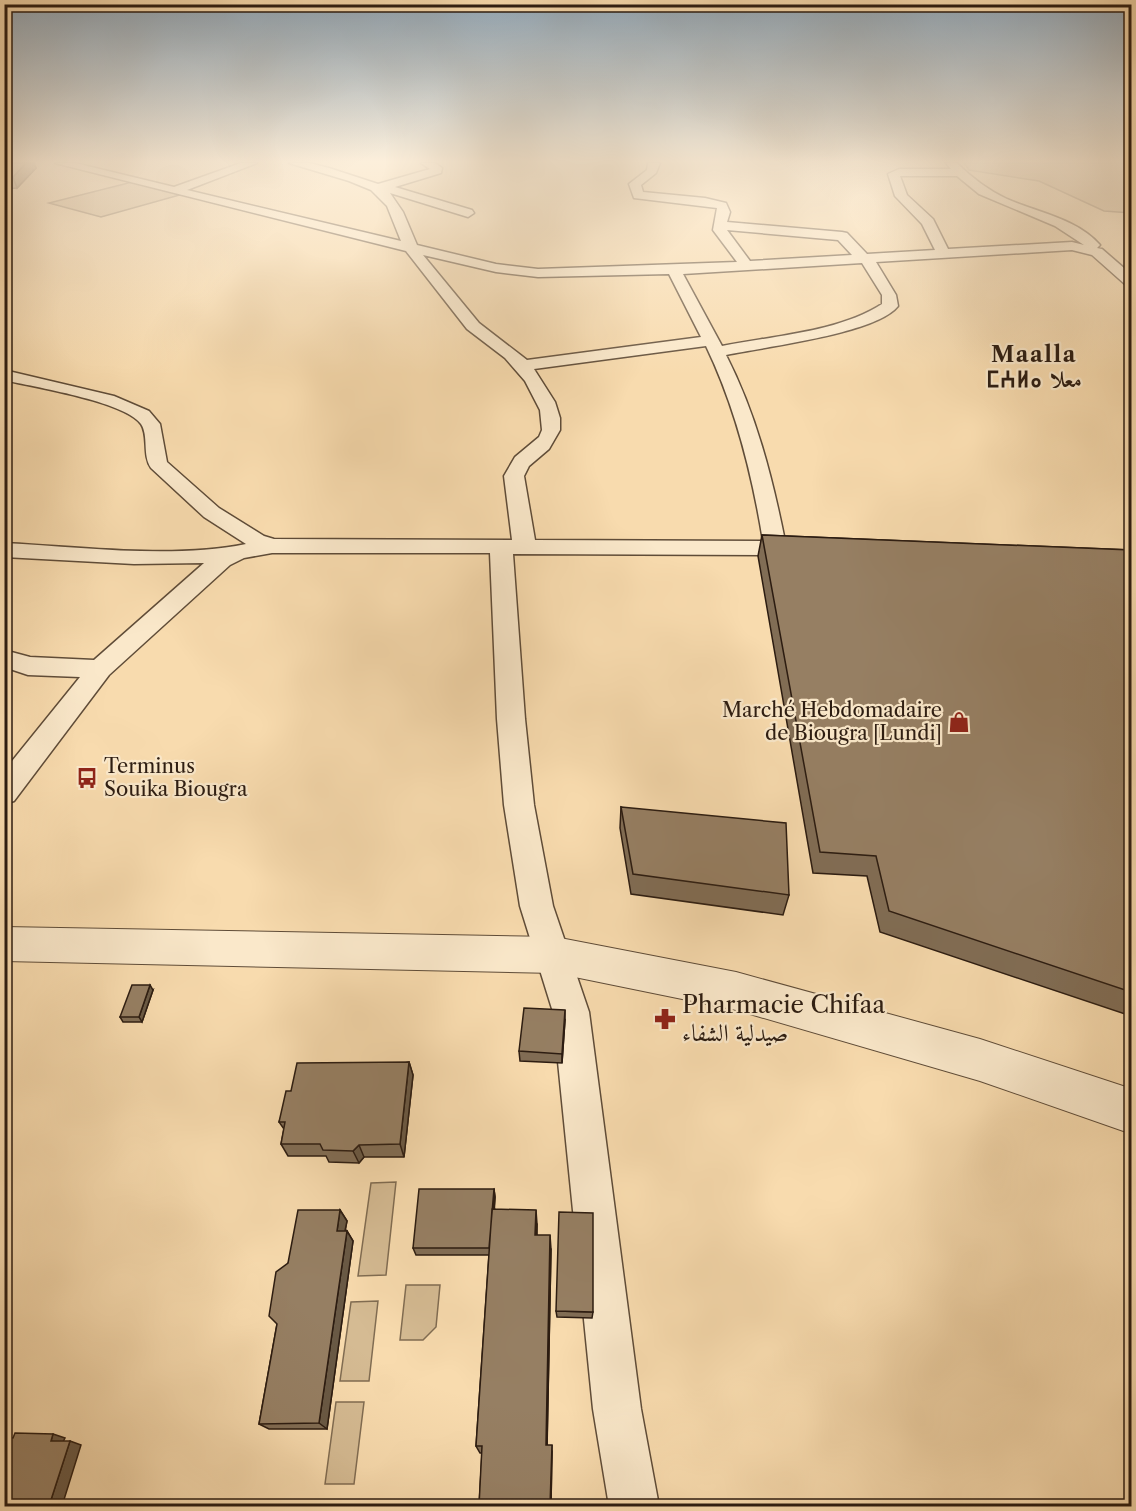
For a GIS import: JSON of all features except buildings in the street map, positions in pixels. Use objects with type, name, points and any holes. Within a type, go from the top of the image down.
[{"type":"street","points":[[355,234],[522,272],[674,270],[1072,246],[1097,252]]},
{"type":"street","points":[[405,234],[411,247],[474,327],[516,358],[544,399],[550,415],[552,427],[543,446],[517,468],[514,476],[521,508],[513,548],[515,773],[533,890],[571,1012],[616,1409],[634,1506]]},
{"type":"street","points":[[723,234],[746,265]]},
{"type":"street","points":[[522,366],[713,346],[827,330],[856,322],[886,310],[890,306],[889,295],[864,258],[842,236],[806,234]]},
{"type":"street","points":[[934,234],[943,253]]},
{"type":"street","points":[[1076,234],[1095,248],[1131,283]]},
{"type":"street","points":[[674,270],[730,381],[761,470],[775,547]]},
{"type":"street","points":[[4,375],[108,400],[141,412],[151,423],[153,453],[158,464],[229,525],[256,543],[272,546],[821,549]]},
{"type":"street","points":[[4,550],[134,557],[229,556],[272,546]]},
{"type":"street","points":[[4,793],[100,669],[201,577],[229,556]]},
{"type":"street","points":[[4,658],[28,666],[100,669]]},
{"type":"street","points":[[4,944],[555,955],[736,991],[980,1060],[1131,1112]]},
{"type":"shaded area","points":[[396,1182],[386,1275],[358,1276],[371,1183]]},
{"type":"shaded area","points":[[406,1285],[440,1285],[436,1327],[423,1340],[400,1340]]},
{"type":"shaded area","points":[[378,1301],[369,1381],[340,1381],[351,1302]]},
{"type":"shaded area","points":[[336,1402],[364,1402],[354,1484],[325,1484]]},
{"type":"place","name":"Marché Hebdomadaire de Biougra [Lundi]","points":[[959,722]]},
{"type":"place","name":"Terminus Souika Biougra","points":[[87,778]]},
{"type":"place","name":"Pharmacie Chifaa صيدلية الشفاء","points":[[665,1019]]},
{"type":"district","name":"Maalla ⵎⵄⵍⴰ معلا","points":[[1034,366]]}]
